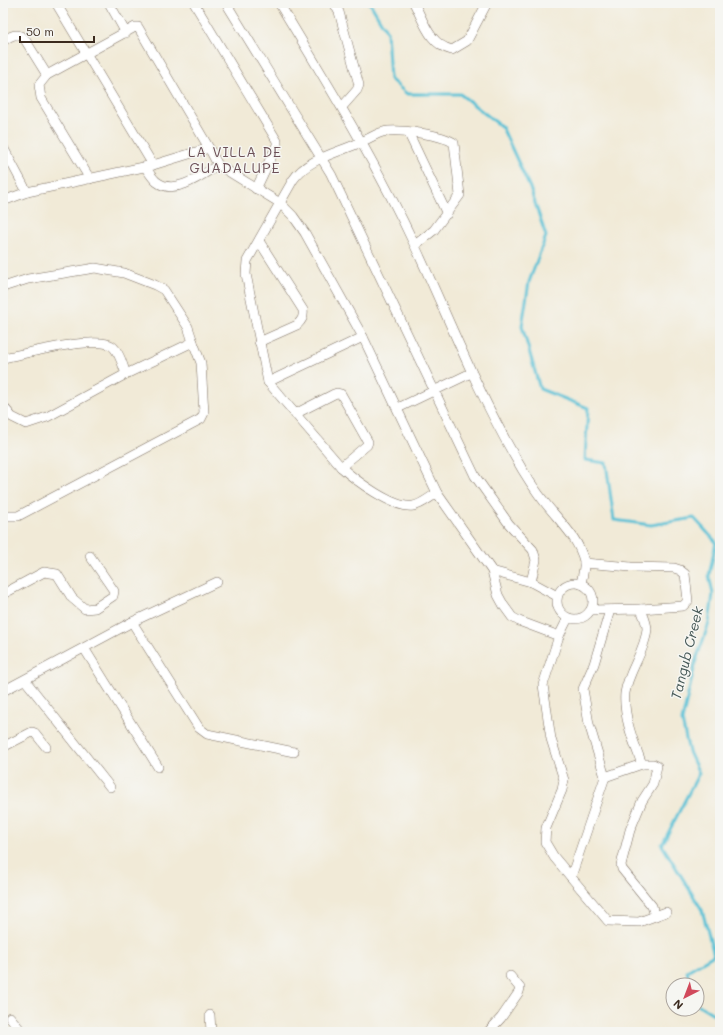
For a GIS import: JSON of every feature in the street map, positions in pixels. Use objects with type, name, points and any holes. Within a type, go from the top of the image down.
[{"type":"street","points":[[56,3],[87,54],[156,181],[163,185],[177,186],[194,180],[218,165]]},
{"type":"street","points":[[109,3],[126,33]]},
{"type":"street","points":[[194,3],[277,141],[277,145],[256,188]]},
{"type":"street","points":[[226,3],[334,181],[474,476],[509,524],[533,550],[536,560],[531,582]]},
{"type":"street","points":[[279,3],[362,142],[415,245],[471,373],[523,472],[546,504],[566,526],[578,546],[584,563],[580,584]]},
{"type":"street","points":[[334,3],[339,12],[359,85],[357,90],[342,107]]},
{"type":"street","points":[[414,3],[436,43],[442,48],[452,50],[467,41],[487,3]]},
{"type":"street","points":[[90,179],[41,98],[39,85],[47,76],[135,27],[140,30],[218,165],[280,203],[293,216],[305,233],[364,337],[437,493],[492,571],[498,594],[512,617],[526,625],[559,636]]},
{"type":"street","points":[[3,40],[14,35],[19,35],[24,38],[47,76]]},
{"type":"street","points":[[415,245],[434,230],[460,195],[454,143],[448,138],[408,132],[384,131],[362,142],[321,158],[301,170],[258,241],[247,261],[246,268],[259,342],[268,382],[295,414],[341,467],[352,477],[398,504],[415,506],[437,493]]},
{"type":"street","points":[[408,132],[447,214]]},
{"type":"street","points":[[3,147],[27,192]]},
{"type":"street","points":[[3,201],[27,192],[149,166],[209,148]]},
{"type":"street","points":[[258,241],[304,315],[302,321],[297,325],[259,342]]},
{"type":"street","points":[[3,288],[28,279],[95,268],[124,273],[164,290],[188,327],[201,363],[204,413],[201,419],[18,516],[3,516]]},
{"type":"street","points":[[268,382],[364,337]]},
{"type":"street","points":[[3,358],[90,341],[108,344],[115,348],[126,374]]},
{"type":"street","points":[[3,406],[12,417],[26,424],[47,417],[126,374],[193,342]]},
{"type":"street","points":[[398,408],[471,373]]},
{"type":"street","points":[[295,414],[334,394],[341,394],[368,442],[367,445],[341,467]]},
{"type":"street","points":[[3,594],[44,572],[50,572],[56,574],[72,598],[85,609],[95,608],[114,594],[90,556]]},
{"type":"street","points":[[584,563],[631,567],[674,568],[685,574],[688,601],[683,606],[642,609],[591,610]]},
{"type":"street","points":[[492,571],[531,582],[557,596]]},
{"type":"street","points":[[3,691],[132,622],[217,582]]},
{"type":"street","points":[[573,583],[580,584],[590,592],[593,604],[591,610],[582,618],[568,618],[564,616],[557,607],[557,596],[560,590],[566,585],[573,583]]},
{"type":"street","points":[[642,609],[646,630],[642,646],[628,681],[625,704],[633,741],[642,764]]},
{"type":"street","points":[[571,877],[605,777],[589,724],[583,689],[594,664],[610,610]]},
{"type":"street","points":[[568,618],[559,636],[542,684],[551,739],[564,780],[564,785],[546,828],[545,839],[554,858],[604,918],[611,922],[640,922],[666,912]]},
{"type":"street","points":[[132,622],[199,728],[207,734],[294,752]]},
{"type":"street","points":[[84,648],[158,767]]},
{"type":"street","points":[[25,680],[110,787]]},
{"type":"street","points":[[3,747],[32,732],[35,733],[46,747]]},
{"type":"street","points":[[605,777],[642,764],[655,764],[657,766],[654,781],[642,801],[630,830],[623,851],[621,867],[652,906],[655,916]]},
{"type":"street","points":[[488,1032],[501,1018],[519,992],[520,988],[510,976]]},
{"type":"street","points":[[210,1015],[211,1032]]},
{"type":"street","points":[[10,1017],[22,1032]]},
{"type":"waterway","name":"Tangub Creek","points":[[370,3],[387,32],[390,79],[407,94],[460,94],[502,127],[530,188],[546,236],[529,282],[522,326],[540,389],[588,408],[585,460],[606,463],[614,520],[651,525],[694,518],[716,542],[709,575],[713,594],[709,623],[696,660],[682,721],[689,752],[699,773],[662,845],[702,910],[714,955],[687,971],[688,977]]},
{"type":"waterway","name":"Tangub Creek","points":[[705,1009],[720,1018]]},
{"type":"district","name":"LA VILLA DE GUADALUPE","points":[[235,160]]}]
